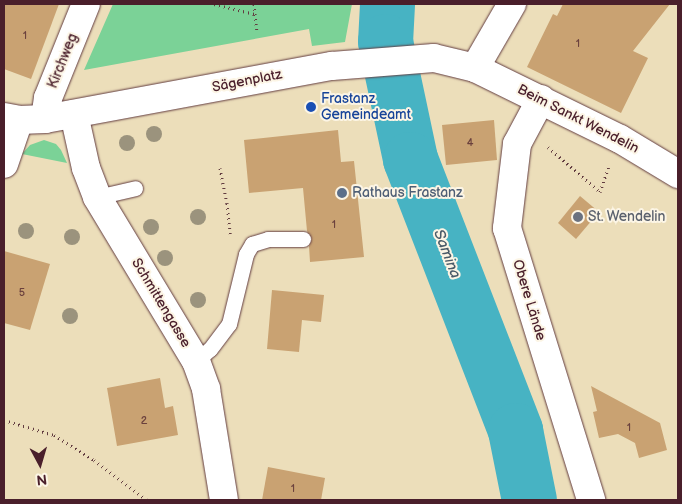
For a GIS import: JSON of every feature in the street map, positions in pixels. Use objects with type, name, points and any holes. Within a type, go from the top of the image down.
[{"type":"street","name":"Kirchweg","points":[[45,119],[48,98],[86,4]]},
{"type":"street","points":[[475,68],[512,4]]},
{"type":"street","name":"Sägenplatz","points":[[4,164],[11,119],[45,119],[344,64],[434,58],[475,68]]},
{"type":"street","name":"Beim Sankt Wendelin","points":[[475,68],[620,139],[678,174]]},
{"type":"street","name":"Obere Lände","points":[[541,99],[517,144],[507,228],[591,500]]},
{"type":"street","name":"Schmittengasse","points":[[74,114],[86,168],[97,197],[196,361],[206,389],[224,500]]},
{"type":"lane","points":[[97,197],[135,188]]},
{"type":"lane","points":[[196,361],[210,349],[229,324],[246,254],[252,244],[268,239],[303,239]]},
{"type":"path","points":[[214,4],[255,14]]},
{"type":"path","points":[[254,4],[257,33]]},
{"type":"path","points":[[547,146],[600,192],[609,165]]},
{"type":"path","points":[[4,420],[54,435],[94,460],[146,500]]},
{"type":"green space","points":[[113,4],[352,4],[345,42],[312,46],[309,29],[84,70]]},
{"type":"green space","points":[[44,140],[56,144],[67,163],[22,154],[30,145]]},
{"type":"building","points":[[4,4],[59,4],[31,79],[4,69]]},
{"type":"building","points":[[563,4],[670,4],[633,51],[648,58],[621,113],[527,67],[553,14],[557,16]]},
{"type":"building","points":[[494,120],[497,160],[446,165],[442,125]]},
{"type":"building","points":[[338,130],[341,162],[354,161],[364,257],[310,262],[309,246],[312,239],[307,231],[303,188],[249,193],[244,140]]},
{"type":"building","name":"St. Wendelin","points":[[580,196],[599,212],[576,239],[558,223]]},
{"type":"building","points":[[4,251],[50,264],[30,330],[4,323]]},
{"type":"building","points":[[272,290],[324,295],[321,322],[302,320],[299,352],[267,349]]},
{"type":"building","points":[[160,378],[165,408],[173,406],[178,435],[117,446],[107,388]]},
{"type":"building","points":[[591,386],[660,423],[667,450],[639,458],[635,443],[618,434],[599,438],[593,412],[597,411]]},
{"type":"building","points":[[268,467],[325,478],[321,500],[262,500]]},
{"type":"waterway","name":"Samina","points":[[387,4],[385,41],[410,159],[515,430],[529,500]]},
{"type":"place","name":"Frastanz Gemeindeamt","points":[[311,107]]},
{"type":"place","name":"Rathaus Frastanz","points":[[342,193]]},
{"type":"place","name":"St. Wendelin","points":[[578,217]]}]
